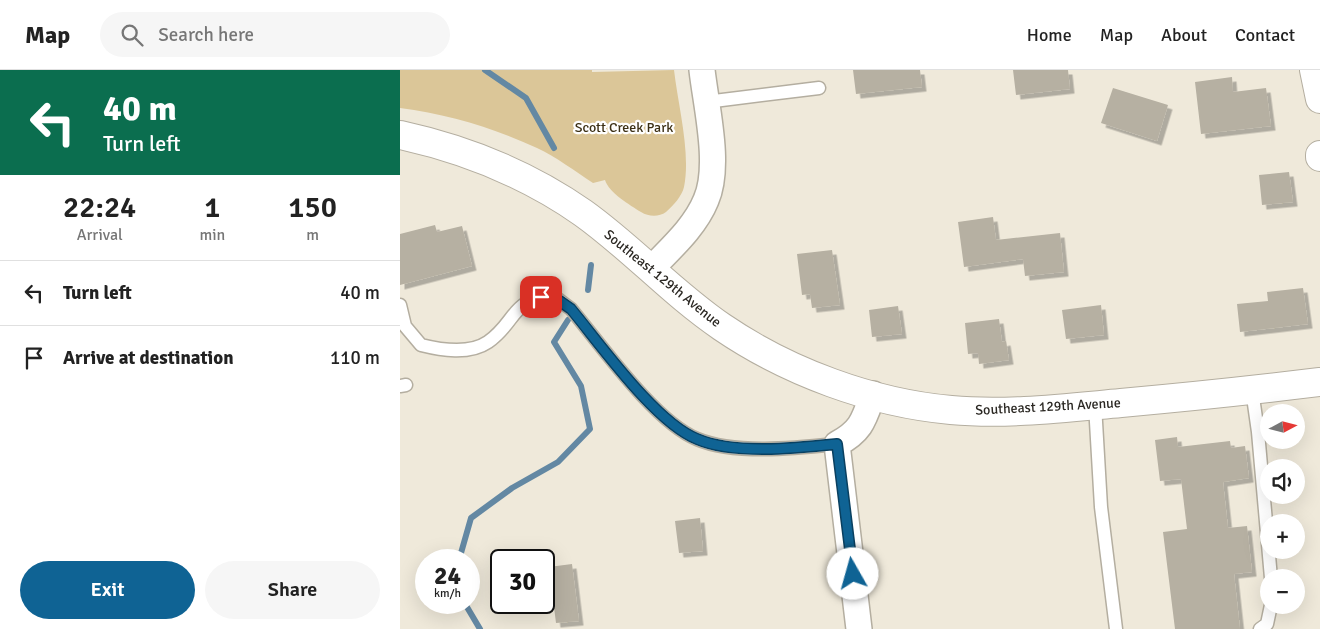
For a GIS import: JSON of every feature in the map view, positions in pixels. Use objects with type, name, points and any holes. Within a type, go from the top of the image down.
[{"type":"main road","points":[[1314,70],[1320,99]]},
{"type":"main road","name":"Southeast 129th Avenue","points":[[400,135],[456,150],[510,172],[552,193],[583,213],[707,316],[762,350],[817,376],[873,394],[924,406],[959,410],[1012,411],[1095,405],[1320,382]]},
{"type":"street","points":[[651,269],[691,226],[707,200],[712,171],[702,70]]},
{"type":"street","points":[[859,629],[837,444],[851,437],[862,424],[873,394]]},
{"type":"lane","points":[[706,102],[819,88]]},
{"type":"lane","points":[[400,305],[406,326],[421,345],[439,349],[458,350],[474,348],[488,342],[520,307],[532,299],[554,297],[571,309],[655,409],[678,428],[697,439],[721,446],[790,449],[837,444]]},
{"type":"lane","points":[[1252,390],[1258,432],[1270,569]]},
{"type":"lane","points":[[1095,405],[1101,507],[1116,629]]},
{"type":"lane","points":[[1260,629],[1267,624],[1269,614]]},
{"type":"green space","name":"Scott Creek Park","points":[[400,70],[592,70],[592,72],[674,70],[685,144],[686,174],[683,190],[677,201],[663,214],[651,216],[644,214],[615,194],[605,180],[593,183],[565,164],[521,141],[453,118],[400,108]]},
{"type":"building","points":[[853,70],[920,70],[922,87],[856,94]]},
{"type":"building","points":[[1013,70],[1068,70],[1070,89],[1016,95]]},
{"type":"building","points":[[1232,77],[1233,92],[1266,88],[1271,126],[1201,134],[1195,82]]},
{"type":"building","points":[[1113,88],[1168,105],[1157,141],[1101,123]]},
{"type":"building","points":[[1289,172],[1293,202],[1262,205],[1259,175]]},
{"type":"building","points":[[993,217],[996,240],[1060,233],[1064,272],[1025,276],[1023,259],[964,267],[958,222]]},
{"type":"building","points":[[435,225],[437,232],[462,226],[472,266],[400,285],[400,234]]},
{"type":"building","points":[[832,250],[840,305],[812,308],[810,294],[802,295],[797,254]]},
{"type":"building","points":[[1303,288],[1308,324],[1240,332],[1237,304],[1268,301],[1267,292]]},
{"type":"building","points":[[1101,305],[1104,335],[1066,339],[1062,310]]},
{"type":"building","points":[[898,306],[902,334],[872,337],[869,310]]},
{"type":"building","points":[[999,319],[1002,342],[1006,341],[1009,360],[979,364],[978,353],[968,354],[965,323]]},
{"type":"building","points":[[1177,437],[1178,447],[1230,441],[1231,448],[1245,446],[1249,478],[1223,482],[1228,528],[1247,526],[1252,572],[1234,574],[1240,629],[1175,629],[1163,532],[1187,529],[1181,479],[1160,481],[1155,440]]},
{"type":"building","points":[[700,518],[703,551],[679,553],[675,521]]},
{"type":"building","points":[[572,564],[579,621],[556,623],[555,566]]},
{"type":"waterway","points":[[485,70],[526,98],[554,148]]},
{"type":"waterway","points":[[588,290],[591,265]]},
{"type":"waterway","points":[[462,549],[471,518],[512,488],[558,462],[590,429],[581,386],[554,342],[568,320]]},
{"type":"waterway","points":[[471,614],[480,629]]},
{"type":"route","points":[[541,297],[554,297],[571,309],[655,409],[678,428],[697,439],[721,446],[790,449],[837,444],[853,574]]}]
